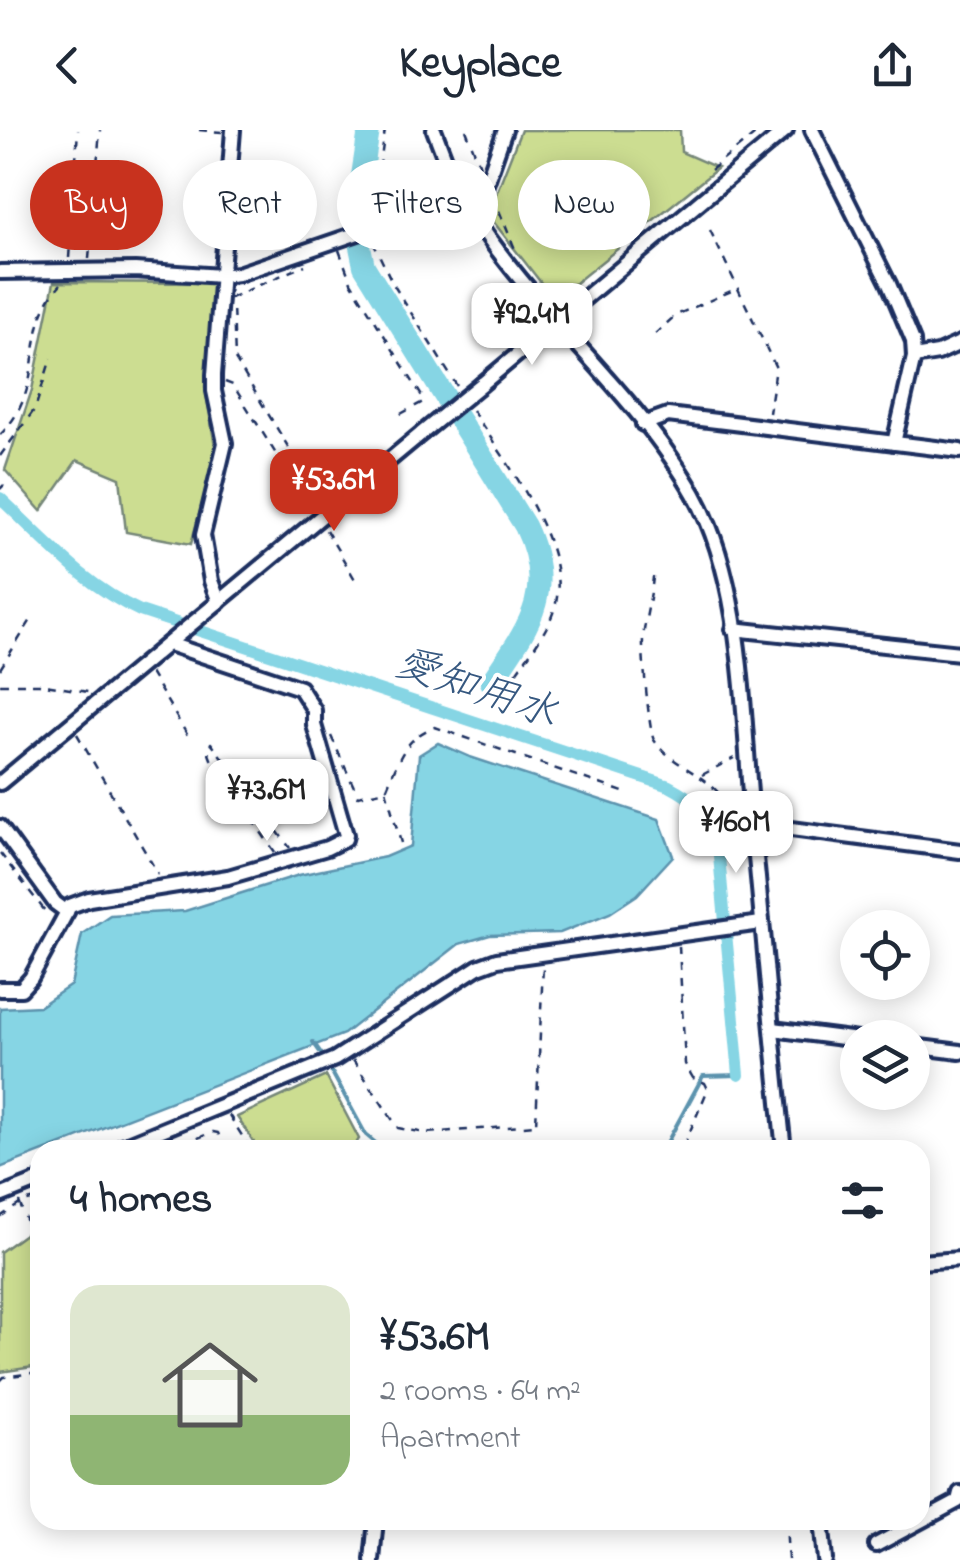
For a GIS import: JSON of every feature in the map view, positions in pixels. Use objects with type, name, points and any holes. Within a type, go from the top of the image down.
[{"type":"street","points":[[434,130],[470,210],[555,321],[680,472],[706,519],[724,568],[749,756],[752,824],[783,1140]]},
{"type":"street","points":[[495,160],[505,130]]},
{"type":"street","points":[[0,783],[786,130]]},
{"type":"street","points":[[812,130],[914,341],[894,443]]},
{"type":"street","points":[[219,602],[211,581],[204,535],[225,443],[214,382],[226,297],[220,276],[232,132]]},
{"type":"street","points":[[0,272],[88,270],[220,276],[238,274],[309,250]]},
{"type":"street","points":[[914,356],[938,353],[960,343]]},
{"type":"street","points":[[643,424],[668,416],[960,451]]},
{"type":"street","points":[[733,630],[960,653]]},
{"type":"street","points":[[0,988],[21,989],[31,978],[70,906],[89,898],[228,877],[341,844],[346,835],[308,697],[286,682],[174,640]]},
{"type":"street","points":[[752,824],[960,851]]},
{"type":"street","points":[[0,827],[55,903],[67,912]]},
{"type":"street","points":[[137,1140],[313,1070],[478,967],[497,960],[761,923]]},
{"type":"street","points":[[773,1029],[840,1038]]},
{"type":"street","points":[[930,1048],[960,1052]]},
{"type":"street","points":[[0,1196],[18,1197],[30,1188]]},
{"type":"street","points":[[930,1261],[960,1258]]},
{"type":"street","points":[[930,1515],[958,1500],[960,1493]]},
{"type":"street","points":[[372,1560],[375,1530]]},
{"type":"street","points":[[822,1530],[825,1560]]},
{"type":"street","points":[[876,1545],[903,1530]]},
{"type":"path","points":[[0,434],[26,398],[40,315],[68,271],[78,130]]},
{"type":"path","points":[[88,270],[100,130]]},
{"type":"path","points":[[198,130],[232,132]]},
{"type":"path","points":[[379,160],[384,130]]},
{"type":"path","points":[[466,130],[478,160]]},
{"type":"path","points":[[711,170],[760,130]]},
{"type":"path","points":[[498,208],[514,247],[516,270]]},
{"type":"path","points":[[710,230],[776,368],[765,428]]},
{"type":"path","points":[[333,249],[340,251],[351,282],[423,398],[397,416]]},
{"type":"path","points":[[214,382],[233,384],[299,491],[304,493],[310,487],[234,359],[226,297],[311,262],[312,250]]},
{"type":"path","points":[[376,250],[459,390]]},
{"type":"path","points":[[655,334],[676,314],[737,288]]},
{"type":"path","points":[[0,456],[35,410],[50,358]]},
{"type":"path","points":[[469,406],[544,527],[558,579],[549,621],[507,687]]},
{"type":"path","points":[[320,518],[356,581]]},
{"type":"path","points":[[653,577],[643,642],[652,734],[685,768],[701,776],[726,804],[732,824],[728,828]]},
{"type":"path","points":[[0,669],[31,620]]},
{"type":"path","points":[[144,664],[188,736]]},
{"type":"path","points":[[0,684],[74,688],[99,701]]},
{"type":"path","points":[[71,724],[165,888]]},
{"type":"path","points":[[401,843],[386,790],[407,743],[435,728],[624,792]]},
{"type":"path","points":[[330,734],[354,793],[358,796],[386,790]]},
{"type":"path","points":[[282,862],[213,764],[208,751],[211,743],[297,857]]},
{"type":"path","points":[[701,776],[732,758],[749,756]]},
{"type":"path","points":[[679,934],[685,1064],[693,1078],[705,1083],[708,1089],[686,1140]]},
{"type":"path","points":[[349,1050],[398,1128],[425,1133],[536,1125],[543,954]]},
{"type":"path","points":[[225,1104],[245,1140]]},
{"type":"path","points":[[194,1140],[214,1132],[221,1140]]},
{"type":"path","points":[[0,1216],[18,1197],[30,1198]]},
{"type":"path","points":[[18,1197],[30,1227]]},
{"type":"path","points":[[0,1381],[4,1376],[30,1373]]},
{"type":"path","points":[[786,1530],[788,1560]]},
{"type":"green space","points":[[521,130],[680,130],[681,152],[718,168],[650,223],[650,160],[518,160],[518,250],[616,250],[574,284],[542,284],[498,228],[498,189]]},
{"type":"green space","points":[[54,282],[213,283],[205,387],[216,452],[191,544],[126,532],[120,478],[77,460],[41,511],[5,470],[32,390]]},
{"type":"green space","points":[[326,1076],[359,1139],[252,1140],[237,1117]]},
{"type":"green space","points":[[30,1232],[30,1368],[0,1372],[0,1252]]},
{"type":"water","points":[[438,743],[659,819],[673,856],[637,895],[610,913],[560,933],[490,935],[459,944],[344,1034],[72,1140],[30,1140],[30,1156],[0,1168],[0,1008],[40,1006],[71,985],[82,934],[110,915],[185,911],[299,875],[385,857],[411,846],[419,755]]},
{"type":"waterway","points":[[369,130],[355,222],[364,266],[525,526],[534,550],[538,571],[534,608],[491,682]]},
{"type":"waterway","name":"愛知用水","points":[[0,498],[83,575],[140,611],[669,786],[691,800],[717,834],[739,1075]]},
{"type":"waterway","points":[[313,1042],[325,1059]]},
{"type":"waterway","points":[[329,1067],[372,1140]]},
{"type":"waterway","points":[[668,1140],[703,1076],[739,1075]]}]
